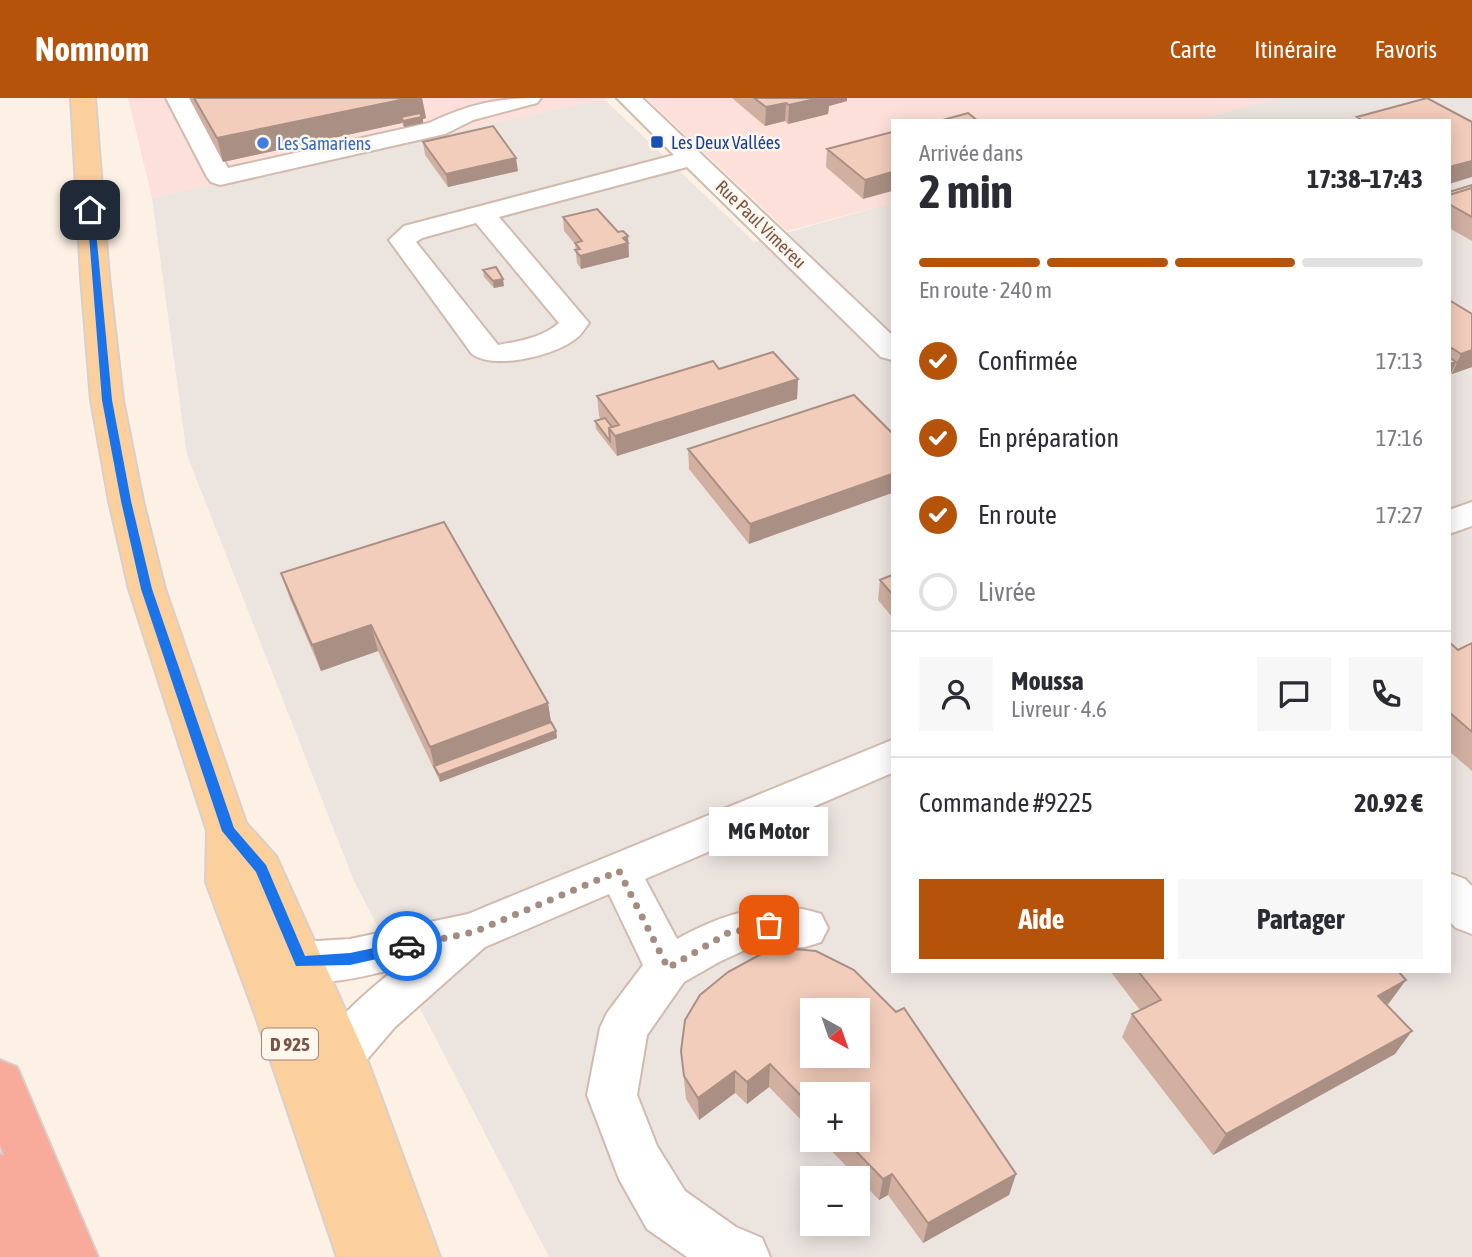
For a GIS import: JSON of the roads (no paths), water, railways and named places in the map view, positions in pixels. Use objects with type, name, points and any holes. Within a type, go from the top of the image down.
[{"type":"highway","points":[[0,1083],[71,1257]]},
{"type":"highway","points":[[0,1180],[22,1257]]},
{"type":"main road","name":"D 925","points":[[83,98],[95,276],[107,400],[126,501],[147,589],[228,831],[228,882],[284,1027],[364,1257]]},
{"type":"main road","name":"D 925","points":[[228,831],[261,869],[341,1054],[413,1257]]},
{"type":"street","points":[[178,98],[220,177],[437,129],[465,115],[529,98]]},
{"type":"street","name":"Rue Paul Vimereu","points":[[629,98],[891,350]]},
{"type":"street","points":[[483,215],[574,323],[570,331],[561,337],[512,351],[490,353],[482,348],[402,240],[413,232],[692,159]]},
{"type":"street","points":[[1451,522],[1472,513]]},
{"type":"street","points":[[301,962],[350,959],[474,932],[891,757]]},
{"type":"street","points":[[619,871],[668,968]]},
{"type":"street","points":[[1451,894],[1472,915]]},
{"type":"street","points":[[743,1257],[718,1247],[666,1210],[637,1161],[612,1095],[624,1028],[668,968],[728,933],[769,925],[805,928]]},
{"type":"street","points":[[341,1054],[378,1012],[474,932]]},
{"type":"place","name":"Les Deux Vallées","points":[[657,142]]},
{"type":"place","name":"Les Samariens","points":[[263,143]]},
{"type":"place","name":"MG Motor","points":[[769,925]]}]
